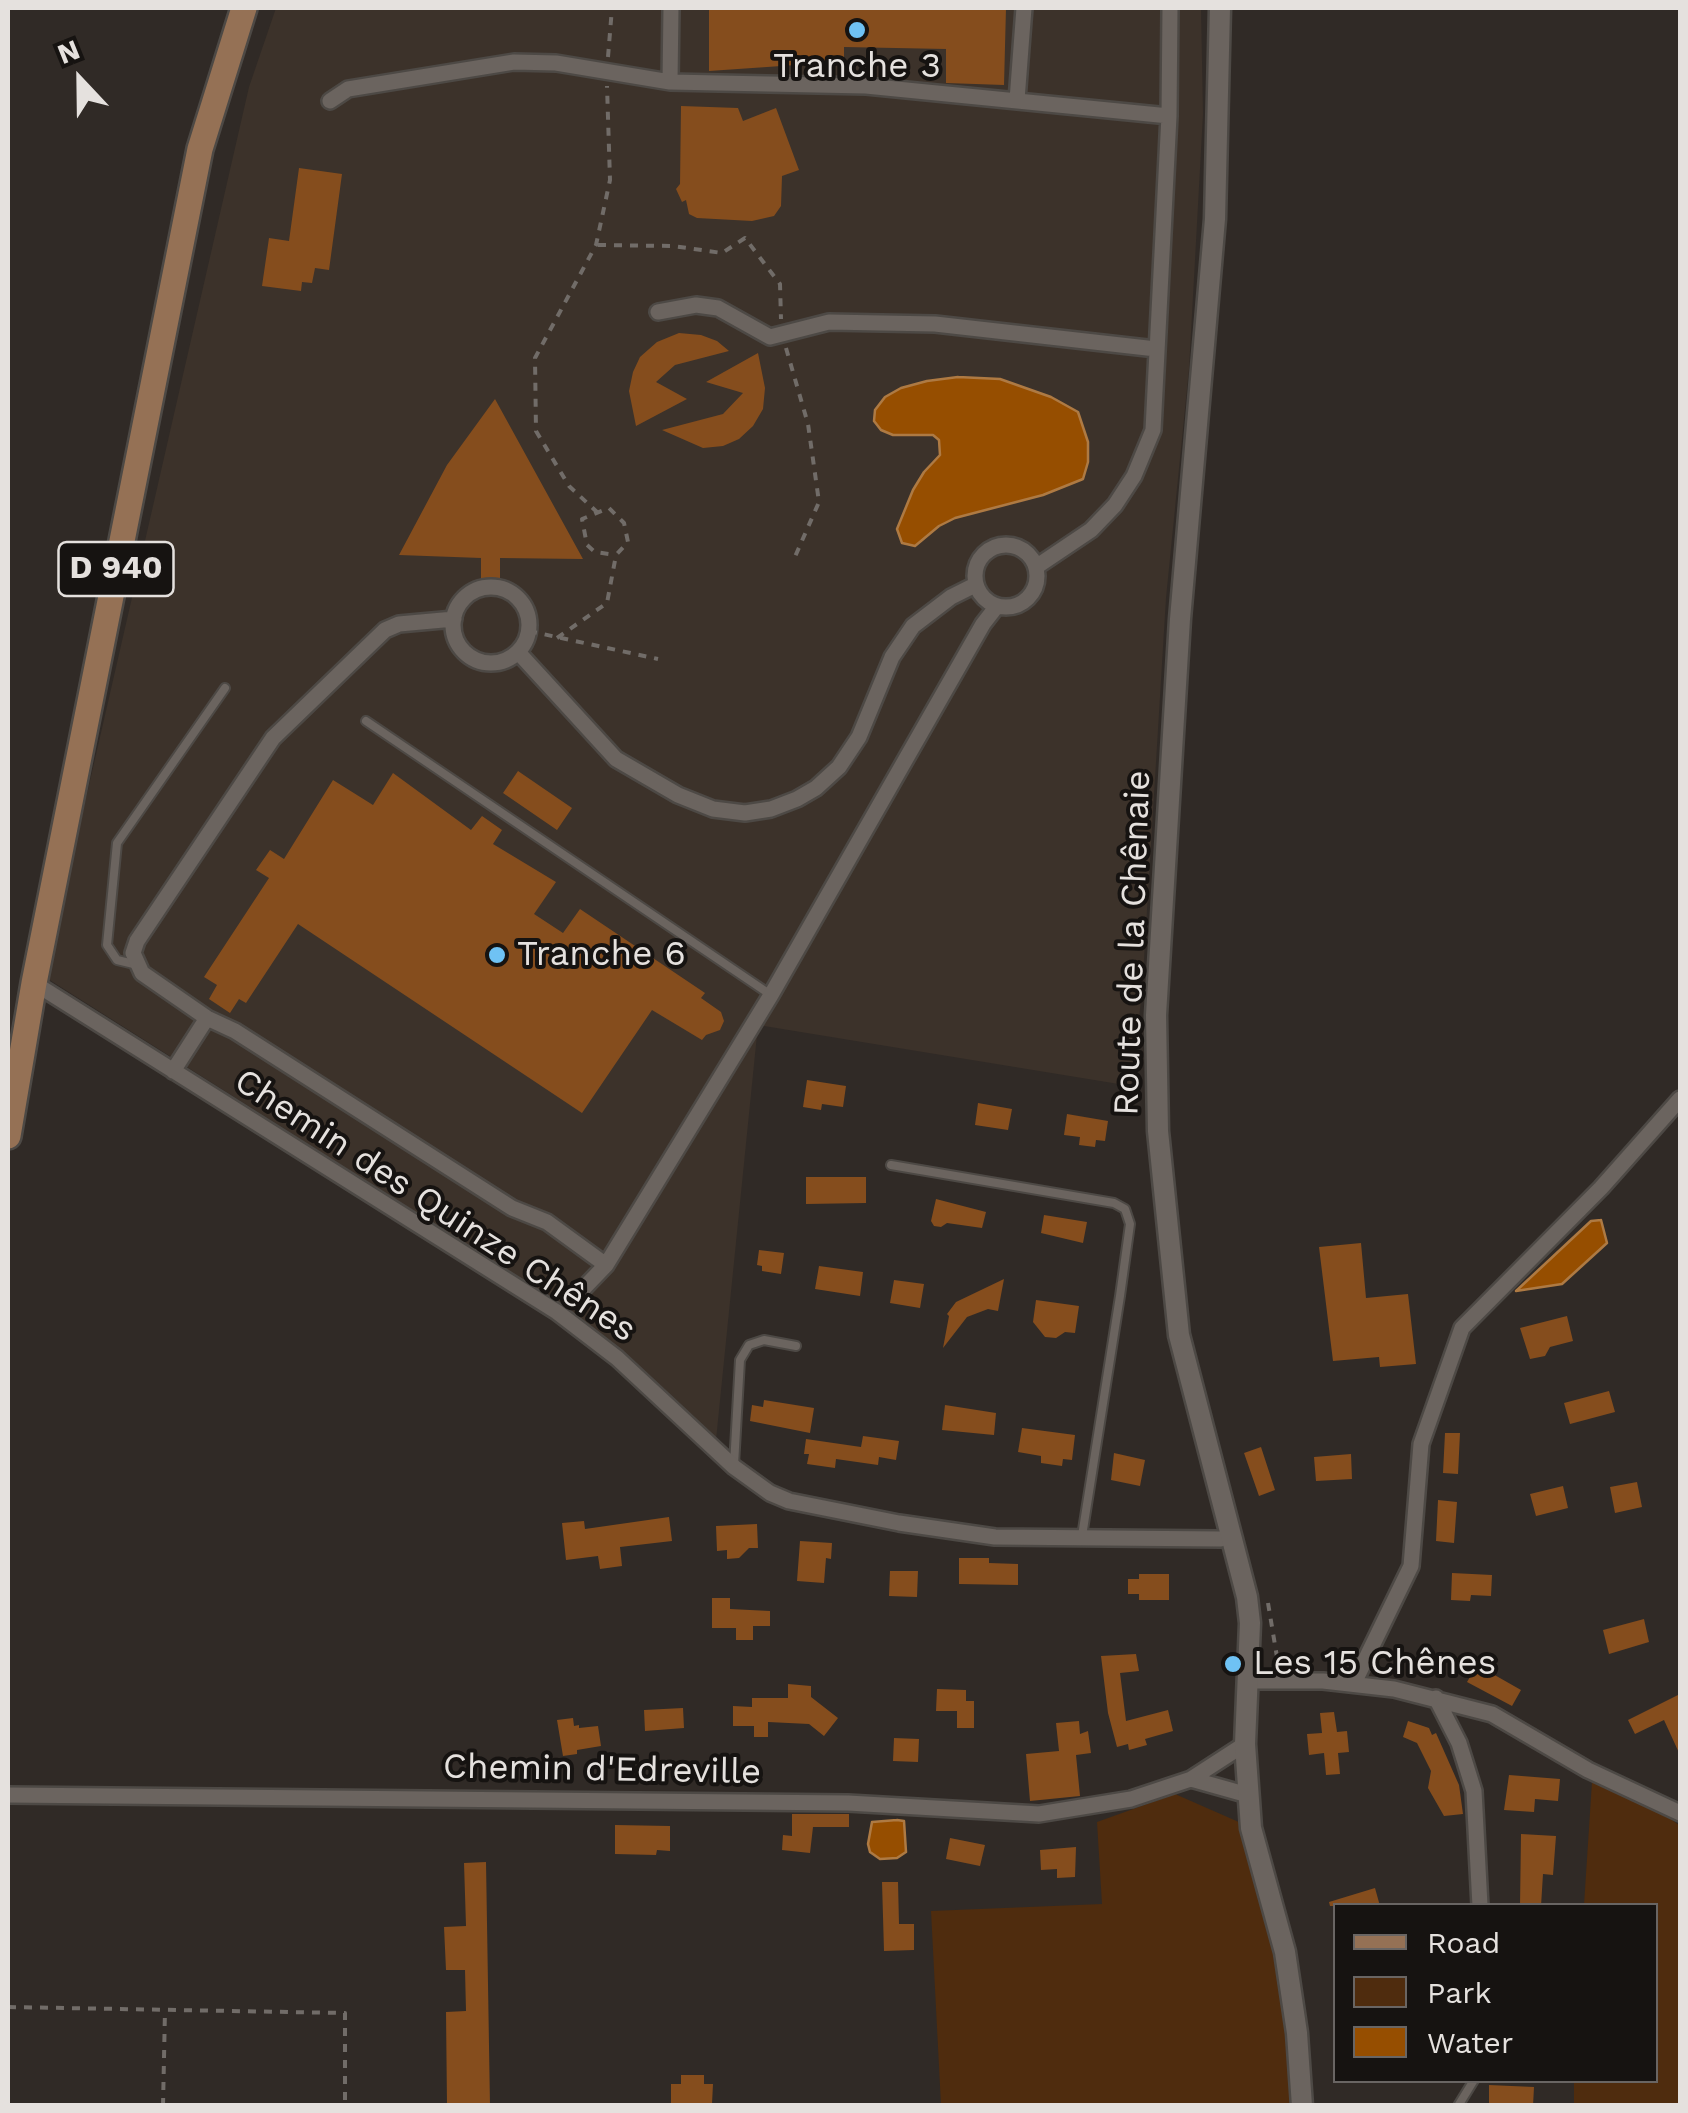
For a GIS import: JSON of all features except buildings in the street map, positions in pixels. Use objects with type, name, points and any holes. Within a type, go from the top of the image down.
[{"type":"main road","name":"D 940","points":[[8,1136],[34,984],[200,148],[244,8]]},
{"type":"street","points":[[670,82],[671,8]]},
{"type":"street","points":[[1017,100],[1024,8]]},
{"type":"street","points":[[1036,567],[1092,530],[1115,505],[1134,476],[1153,430],[1169,116],[1170,8]]},
{"type":"street","name":"Route de la Chênaie","points":[[1220,8],[1214,219],[1180,619],[1156,1015],[1158,1131],[1179,1334],[1245,1580],[1250,1622],[1245,1744],[1251,1828],[1285,1952],[1297,2033],[1302,2106]]},
{"type":"street","points":[[330,102],[348,89],[514,62],[556,63],[670,82],[866,86],[1169,116]]},
{"type":"street","points":[[658,312],[696,304],[718,308],[770,337],[829,322],[935,324],[1156,349]]},
{"type":"street","points":[[1018,547],[1036,567],[1036,586],[1016,606],[996,606],[980,594],[974,576],[979,559],[992,548],[1018,547]]},
{"type":"street","points":[[518,652],[616,759],[678,795],[713,809],[745,813],[797,800],[838,767],[859,737],[892,657],[913,626],[951,597],[976,585]]},
{"type":"street","points":[[496,587],[520,600],[528,615],[529,631],[518,652],[500,662],[474,659],[461,648],[454,634],[454,619],[463,599],[473,591],[496,587]]},
{"type":"street","points":[[582,1290],[606,1265],[771,995],[996,606]]},
{"type":"street","points":[[454,619],[399,624],[385,630],[273,738],[137,941],[133,953],[142,973],[208,1018],[236,1031],[512,1208],[547,1222],[606,1265]]},
{"type":"street","name":"Chemin des Quinze Chênes","points":[[34,984],[557,1312],[618,1358],[734,1467],[770,1493],[958,1534],[1082,1538],[1232,1536]]},
{"type":"street","points":[[174,1071],[208,1018]]},
{"type":"street","points":[[1354,1683],[1411,1566],[1421,1444],[1462,1328],[1601,1188],[1680,1099]]},
{"type":"street","points":[[1248,1680],[1354,1683],[1436,1698],[1492,1714],[1588,1770],[1680,1813]]},
{"type":"street","points":[[1436,1698],[1459,1743],[1474,1792],[1480,1903]]},
{"type":"street","name":"Chemin d'Edreville","points":[[8,1795],[848,1802],[1039,1814],[1131,1799],[1191,1779],[1245,1744]]},
{"type":"street","points":[[1191,1779],[1248,1795]]},
{"type":"lane","points":[[138,965],[117,960],[107,945],[117,843],[225,688]]},
{"type":"lane","points":[[366,721],[771,995]]},
{"type":"lane","points":[[891,1165],[1114,1203],[1125,1209],[1130,1224],[1123,1278],[1082,1538]]},
{"type":"lane","points":[[734,1467],[740,1360],[748,1345],[764,1340],[796,1346]]},
{"type":"lane","points":[[1458,2106],[1472,2083]]},
{"type":"path","points":[[598,513],[569,486],[536,431],[536,358],[596,245],[610,180],[607,72],[612,8]]},
{"type":"path","points":[[556,638],[607,603],[616,555],[628,542],[624,523],[609,508],[582,519],[587,544],[595,552],[616,555]]},
{"type":"path","points":[[529,631],[658,659]]},
{"type":"path","points":[[1263,1590],[1270,1608],[1278,1662]]},
{"type":"path","points":[[8,2006],[345,2013],[346,2106]]},
{"type":"path","points":[[163,2106],[164,2010]]},
{"type":"shaded area","points":[[276,8],[1201,8],[1203,114],[1189,369],[1166,598],[1142,992],[1131,1086],[758,1025],[716,1440],[504,1268],[45,977],[249,87]]},
{"type":"green space","points":[[1592,1782],[1651,1804],[1680,1826],[1680,2105],[1574,2105],[1574,2083],[1658,2083],[1658,1903],[1584,1903]]},
{"type":"green space","points":[[1175,1794],[1241,1823],[1279,1961],[1295,2105],[941,2105],[931,1911],[1102,1904],[1097,1822]]},
{"type":"water","points":[[958,377],[1000,379],[1051,397],[1078,412],[1088,442],[1083,479],[1043,495],[955,518],[915,546],[902,543],[897,529],[913,490],[940,455],[939,440],[933,435],[893,435],[881,430],[874,421],[875,410],[885,397],[901,388]]},
{"type":"water","points":[[1601,1220],[1607,1243],[1562,1284],[1516,1291],[1591,1221]]},
{"type":"water","points":[[904,1821],[906,1852],[897,1858],[880,1859],[870,1852],[868,1844],[872,1822]]},
{"type":"place","name":"Tranche 3","points":[[857,30]]},
{"type":"place","name":"Tranche 6","points":[[497,955]]},
{"type":"place","name":"Les 15 Chênes","points":[[1233,1664]]}]
